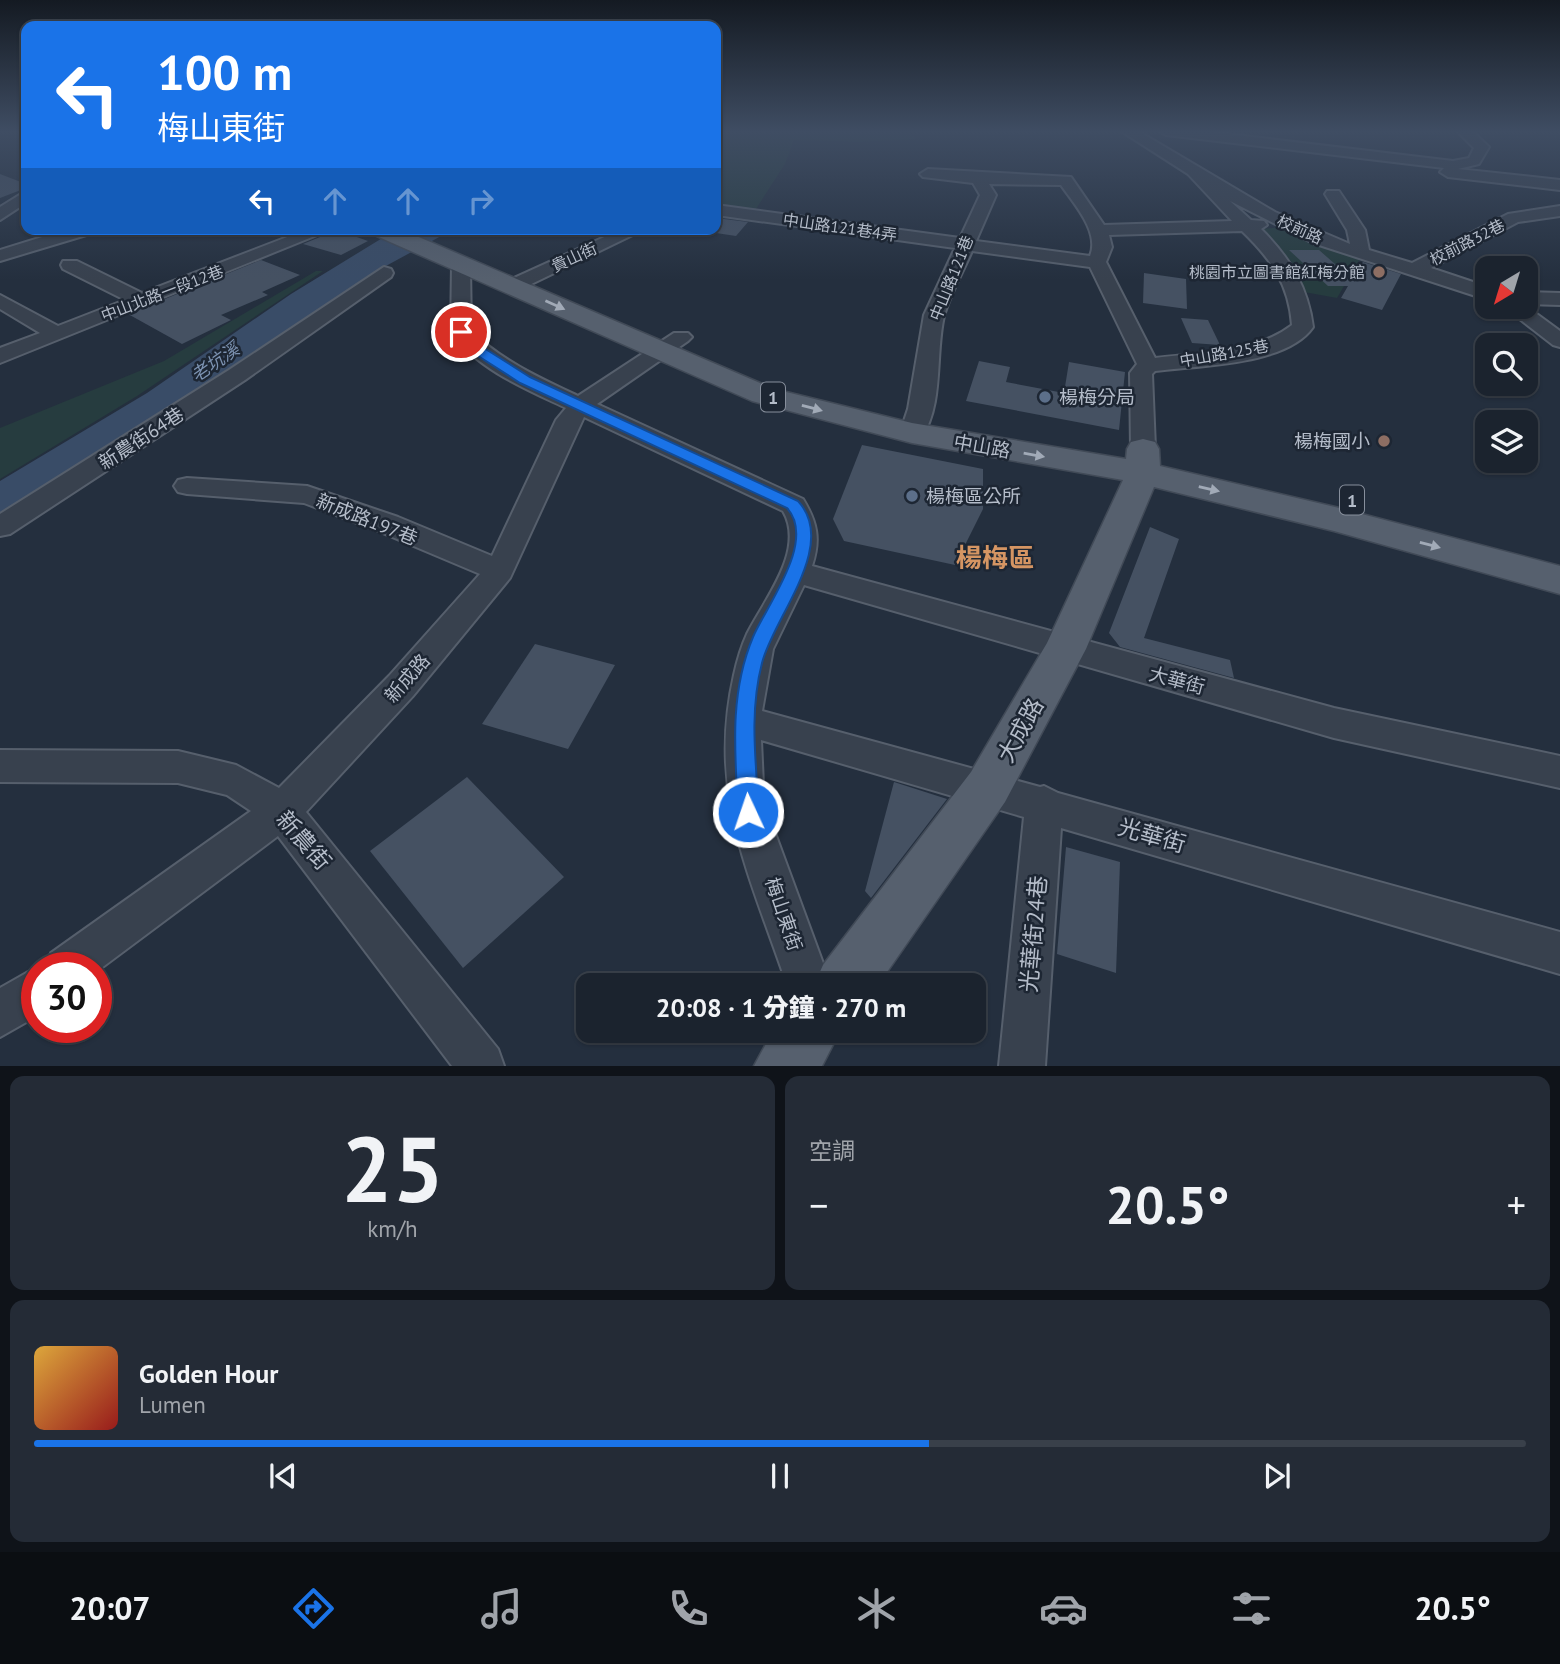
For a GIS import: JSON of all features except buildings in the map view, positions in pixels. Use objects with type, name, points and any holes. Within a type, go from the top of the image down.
[{"type":"main road","name":"1","points":[[412,235],[433,238]]},
{"type":"main road","name":"中山路","points":[[433,238],[461,265],[525,280]]},
{"type":"main road","name":"中山路","points":[[433,238],[670,345],[764,395],[1143,461],[1252,473],[1560,555]]},
{"type":"main road","name":"中山路","points":[[1143,461],[1335,519],[1560,580]]},
{"type":"main road","name":"大成路","points":[[852,973],[988,787],[1065,649],[1143,461]]},
{"type":"main road","points":[[785,1066],[801,1043]]},
{"type":"street","name":"中山路121巷","points":[[916,421],[934,315],[969,245],[988,195],[980,181]]},
{"type":"street","points":[[1066,181],[1099,230],[1104,247],[1097,262]]},
{"type":"street","name":"中山路125巷","points":[[1147,365],[1268,347],[1292,338],[1303,327],[1303,312],[1291,275],[1248,226],[1201,181]]},
{"type":"street","name":"校前路","points":[[1207,181],[1282,222],[1360,252],[1475,289]]},
{"type":"street","points":[[1524,181],[1560,185]]},
{"type":"street","points":[[1333,194],[1356,230],[1360,252]]},
{"type":"street","points":[[0,202],[21,199]]},
{"type":"street","points":[[0,215],[21,201]]},
{"type":"street","name":"中山路121巷4弄","points":[[721,211],[969,245]]},
{"type":"street","name":"校前路32巷","points":[[1416,268],[1514,218],[1560,211]]},
{"type":"street","points":[[1099,230],[1248,226],[1282,222]]},
{"type":"street","points":[[0,257],[68,235]]},
{"type":"street","name":"中山北路一段12巷","points":[[0,356],[309,235]]},
{"type":"street","name":"貴山街","points":[[525,280],[624,235]]},
{"type":"street","points":[[969,245],[1097,262]]},
{"type":"street","points":[[1097,262],[1113,288],[1126,326],[1147,365],[1141,373],[1143,461]]},
{"type":"street","points":[[70,265],[142,301]]},
{"type":"street","name":"梅山東街","points":[[461,265],[461,332],[480,351],[525,380],[583,404],[793,505],[800,512],[804,526],[797,572],[752,663],[743,720],[748,812],[805,973]]},
{"type":"street","name":"新農街64巷","points":[[0,527],[237,375],[384,273]]},
{"type":"street","points":[[1538,298],[1560,299]]},
{"type":"street","points":[[0,301],[56,334]]},
{"type":"street","points":[[1530,319],[1560,341]]},
{"type":"street","name":"新成路","points":[[87,952],[282,811],[401,686],[500,571],[568,419],[583,404],[670,345]]},
{"type":"street","name":"新成路197巷","points":[[187,486],[307,495],[388,524],[500,571]]},
{"type":"street","name":"大華街","points":[[797,572],[1334,723],[1560,772]]},
{"type":"street","name":"光華街","points":[[743,720],[988,787],[1560,953]]},
{"type":"street","name":"新農街","points":[[0,766],[178,767],[236,781],[282,811],[481,1066]]},
{"type":"street","name":"光華街24巷","points":[[1022,1066],[1044,803]]},
{"type":"street","points":[[0,1014],[21,1000]]},
{"type":"street","points":[[816,1066],[818,1043]]},
{"type":"green space","points":[[721,181],[774,181],[754,212],[721,208]]},
{"type":"green space","points":[[1283,227],[1361,257],[1337,298],[1304,292],[1296,267],[1261,229]]},
{"type":"green space","points":[[316,271],[323,271],[137,396],[0,479],[0,428],[164,361]]},
{"type":"water","name":"老坑溪","points":[[387,235],[443,235],[384,267],[223,379],[0,521],[0,481],[147,393],[291,294]]},
{"type":"place","name":"桃園市立圖書館紅梅分館","points":[[1379,272]]},
{"type":"place","name":"楊梅分局","points":[[1045,397]]},
{"type":"place","name":"楊梅國小","points":[[1384,441]]},
{"type":"place","name":"楊梅區公所","points":[[912,496]]},
{"type":"district","name":"楊梅區","points":[[995,557]]},
{"type":"route","points":[[461,332],[480,351],[525,380],[583,404],[793,505],[800,512],[804,526],[797,572],[763,634],[752,663],[743,720],[748,812]]}]
